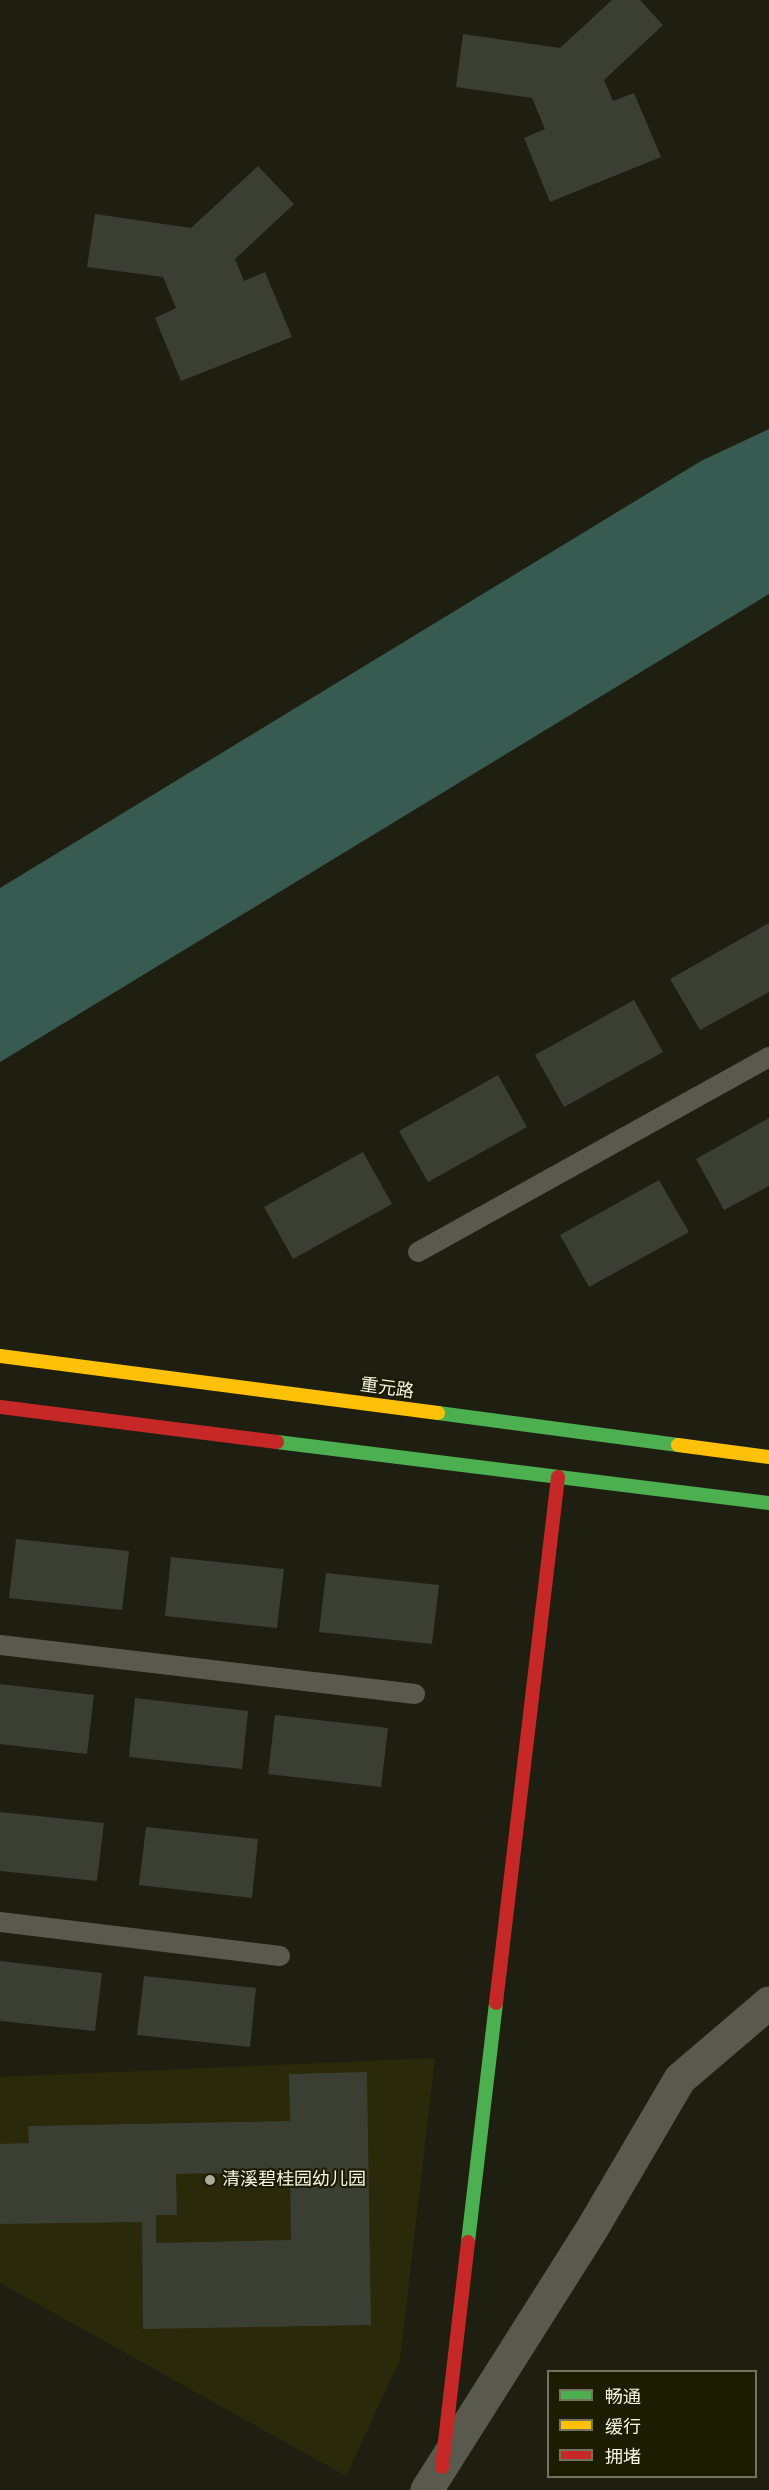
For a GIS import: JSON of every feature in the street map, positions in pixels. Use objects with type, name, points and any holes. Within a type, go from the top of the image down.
[{"type":"street","name":"重元路","points":[[0,1356],[769,1457]]},
{"type":"street","points":[[0,1407],[769,1503]]},
{"type":"street","points":[[435,2478],[558,1477]]},
{"type":"street","points":[[435,2478],[591,2229],[680,2079],[769,2003]]},
{"type":"lane","points":[[418,1252],[769,1057]]},
{"type":"lane","points":[[0,1645],[415,1695]]},
{"type":"lane","points":[[0,1922],[280,1956]]},
{"type":"shaded area","name":"清溪碧桂园幼儿园","points":[[435,2058],[400,2360],[346,2476],[0,2283],[0,2077]]},
{"type":"water","points":[[769,429],[769,594],[0,1062],[0,888],[701,461]]},
{"type":"building","points":[[612,0],[640,0],[663,25],[604,80],[613,101],[634,93],[661,157],[550,202],[524,138],[545,129],[532,98],[456,87],[463,34],[560,48]]},
{"type":"building","points":[[258,166],[294,204],[235,259],[244,281],[265,272],[292,337],[181,381],[155,318],[176,308],[163,277],[87,267],[95,214],[191,228]]},
{"type":"building","points":[[769,923],[769,992],[700,1030],[670,979]]},
{"type":"building","points":[[634,1000],[663,1052],[564,1107],[535,1055]]},
{"type":"building","points":[[498,1075],[527,1127],[428,1182],[399,1131]]},
{"type":"building","points":[[769,1118],[769,1186],[724,1210],[696,1159]]},
{"type":"building","points":[[363,1152],[392,1204],[293,1259],[264,1207]]},
{"type":"building","points":[[659,1180],[689,1232],[589,1287],[560,1235]]},
{"type":"building","points":[[16,1539],[129,1551],[122,1610],[9,1598]]},
{"type":"building","points":[[171,1557],[284,1569],[277,1628],[165,1616]]},
{"type":"building","points":[[326,1573],[439,1585],[432,1644],[319,1632]]},
{"type":"building","points":[[0,1684],[94,1695],[87,1754],[0,1744]]},
{"type":"building","points":[[135,1698],[248,1711],[242,1769],[129,1757]]},
{"type":"building","points":[[275,1715],[388,1728],[381,1787],[268,1774]]},
{"type":"building","points":[[0,1812],[104,1823],[97,1881],[0,1871]]},
{"type":"building","points":[[146,1827],[258,1839],[252,1898],[139,1885]]},
{"type":"building","points":[[0,1961],[102,1973],[95,2031],[0,2021]]},
{"type":"building","points":[[144,1976],[256,1988],[250,2047],[137,2035]]},
{"type":"building","points":[[367,2072],[371,2325],[143,2329],[142,2222],[0,2224],[0,2144],[29,2143],[28,2126],[290,2121],[289,2074]],"holes":[[[290,2172],[291,2240],[156,2243],[156,2215],[177,2215],[176,2174]]]},
{"type":"traffic: fast","points":[[438,1413],[678,1445]]},
{"type":"traffic: fast","points":[[277,1442],[769,1503]]},
{"type":"traffic: fast","points":[[468,2242],[496,2003]]},
{"type":"traffic: slow","points":[[0,1356],[438,1413]]},
{"type":"traffic: slow","points":[[678,1445],[769,1457]]},
{"type":"traffic: jam","points":[[0,1407],[277,1442]]},
{"type":"traffic: jam","points":[[496,2003],[558,1477]]},
{"type":"traffic: jam","points":[[442,2467],[468,2242]]},
{"type":"place","name":"清溪碧桂园幼儿园","points":[[210,2180]]}]
